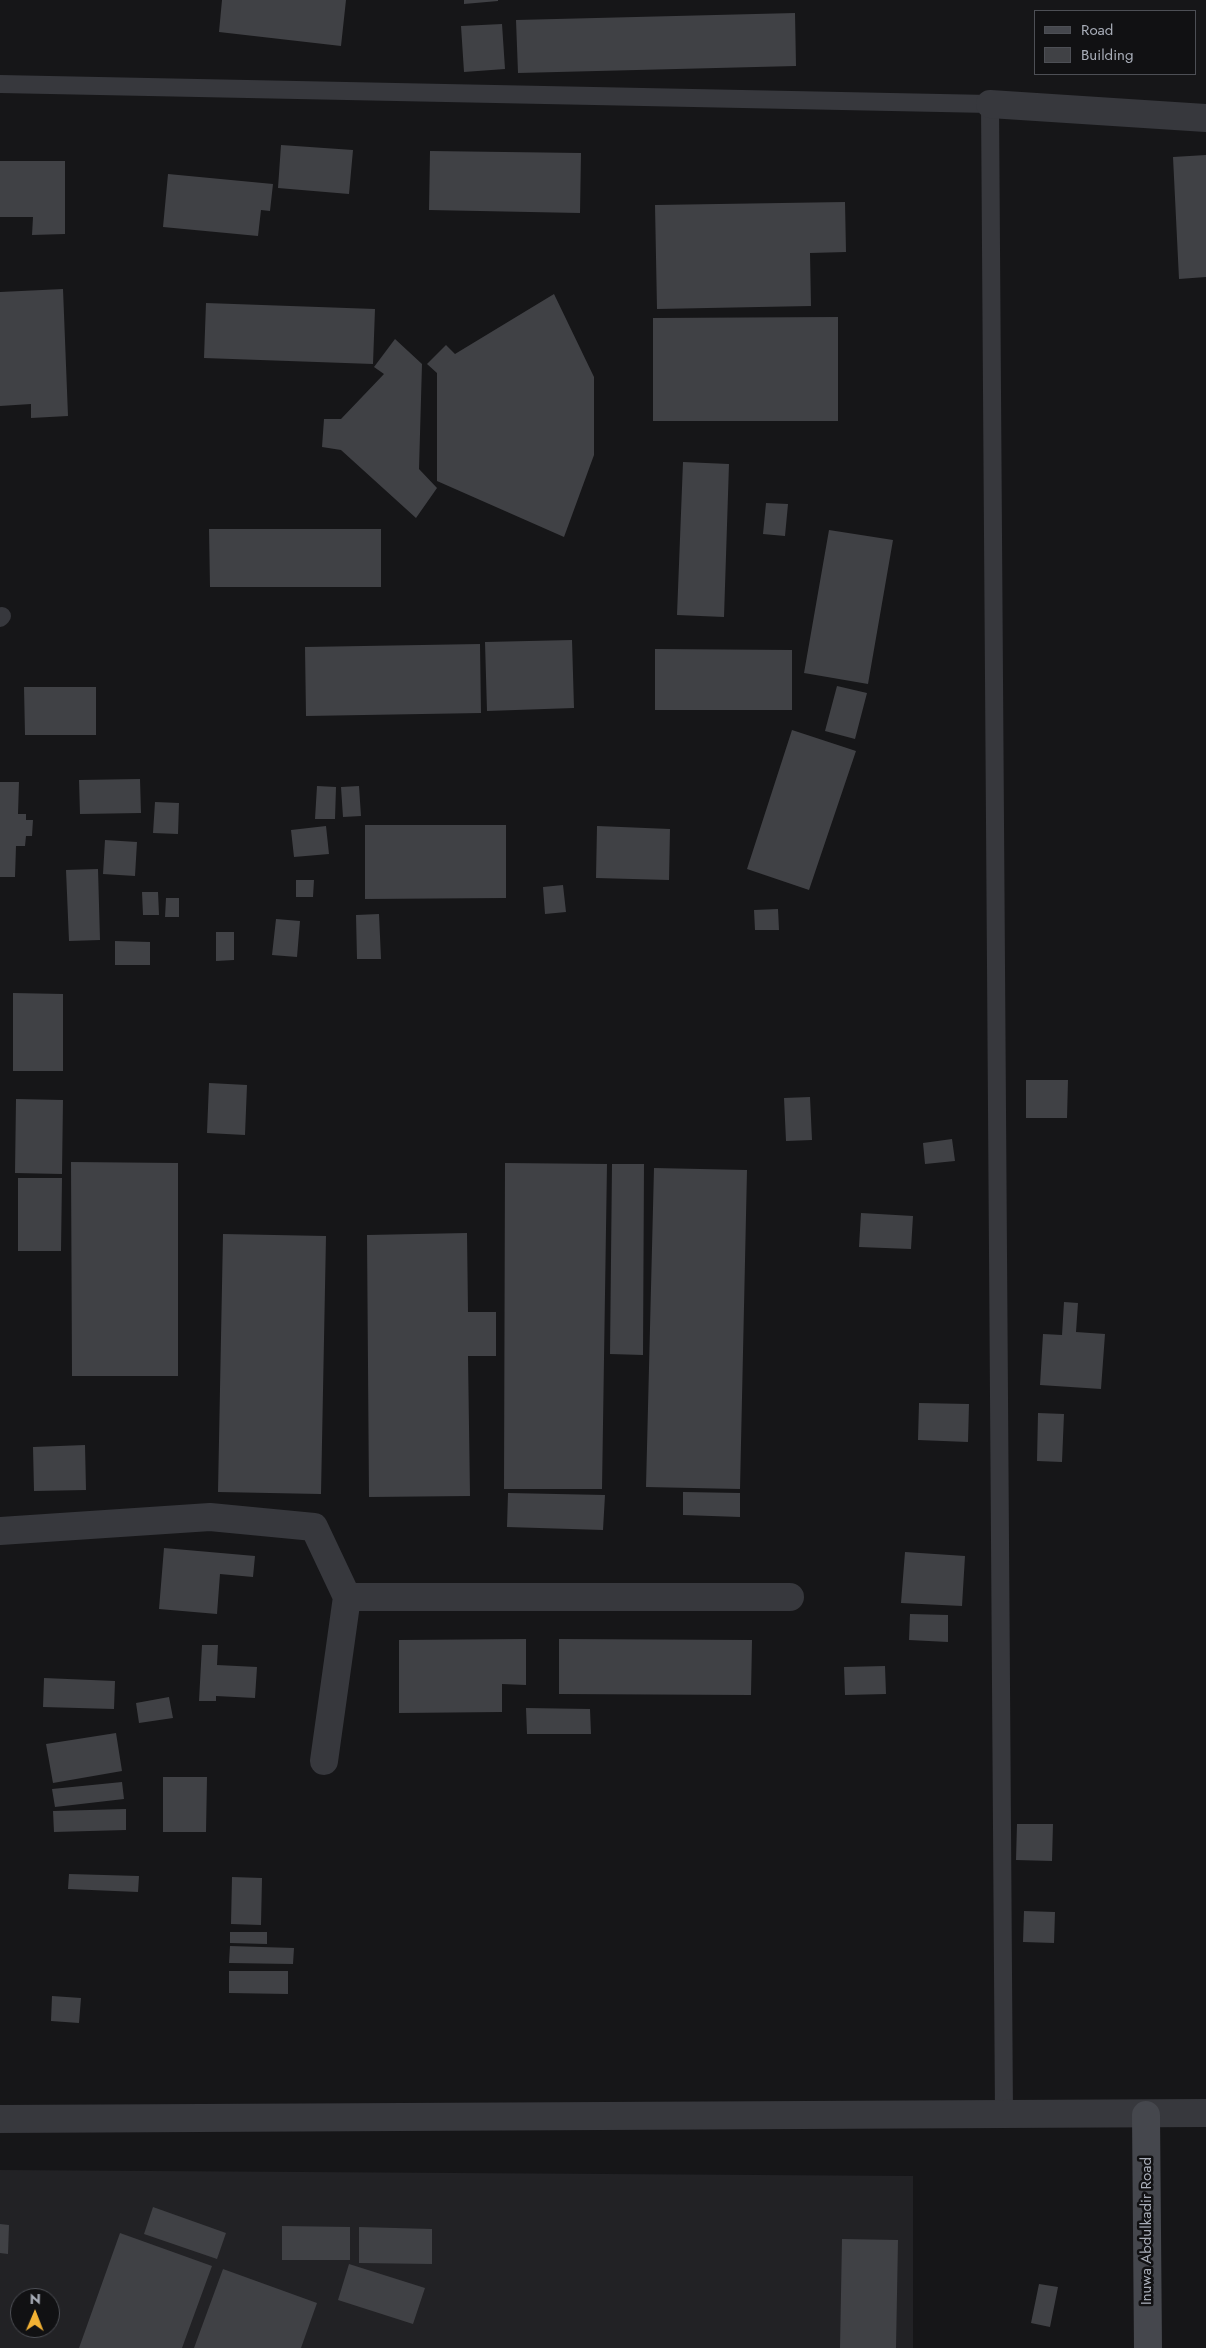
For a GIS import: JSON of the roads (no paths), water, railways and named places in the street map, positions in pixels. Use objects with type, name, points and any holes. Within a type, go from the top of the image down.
[{"type":"main road","name":"Inuwa Abdulkadir Road","points":[[1146,2115],[1148,2348]]},
{"type":"street","points":[[990,104],[1206,118]]},
{"type":"street","points":[[0,1531],[210,1517],[314,1527],[347,1597],[324,1761]]},
{"type":"street","points":[[347,1597],[790,1598]]},
{"type":"street","points":[[0,2119],[1146,2115],[1206,2113]]},
{"type":"lane","points":[[0,84],[990,104],[1004,2115]]}]
